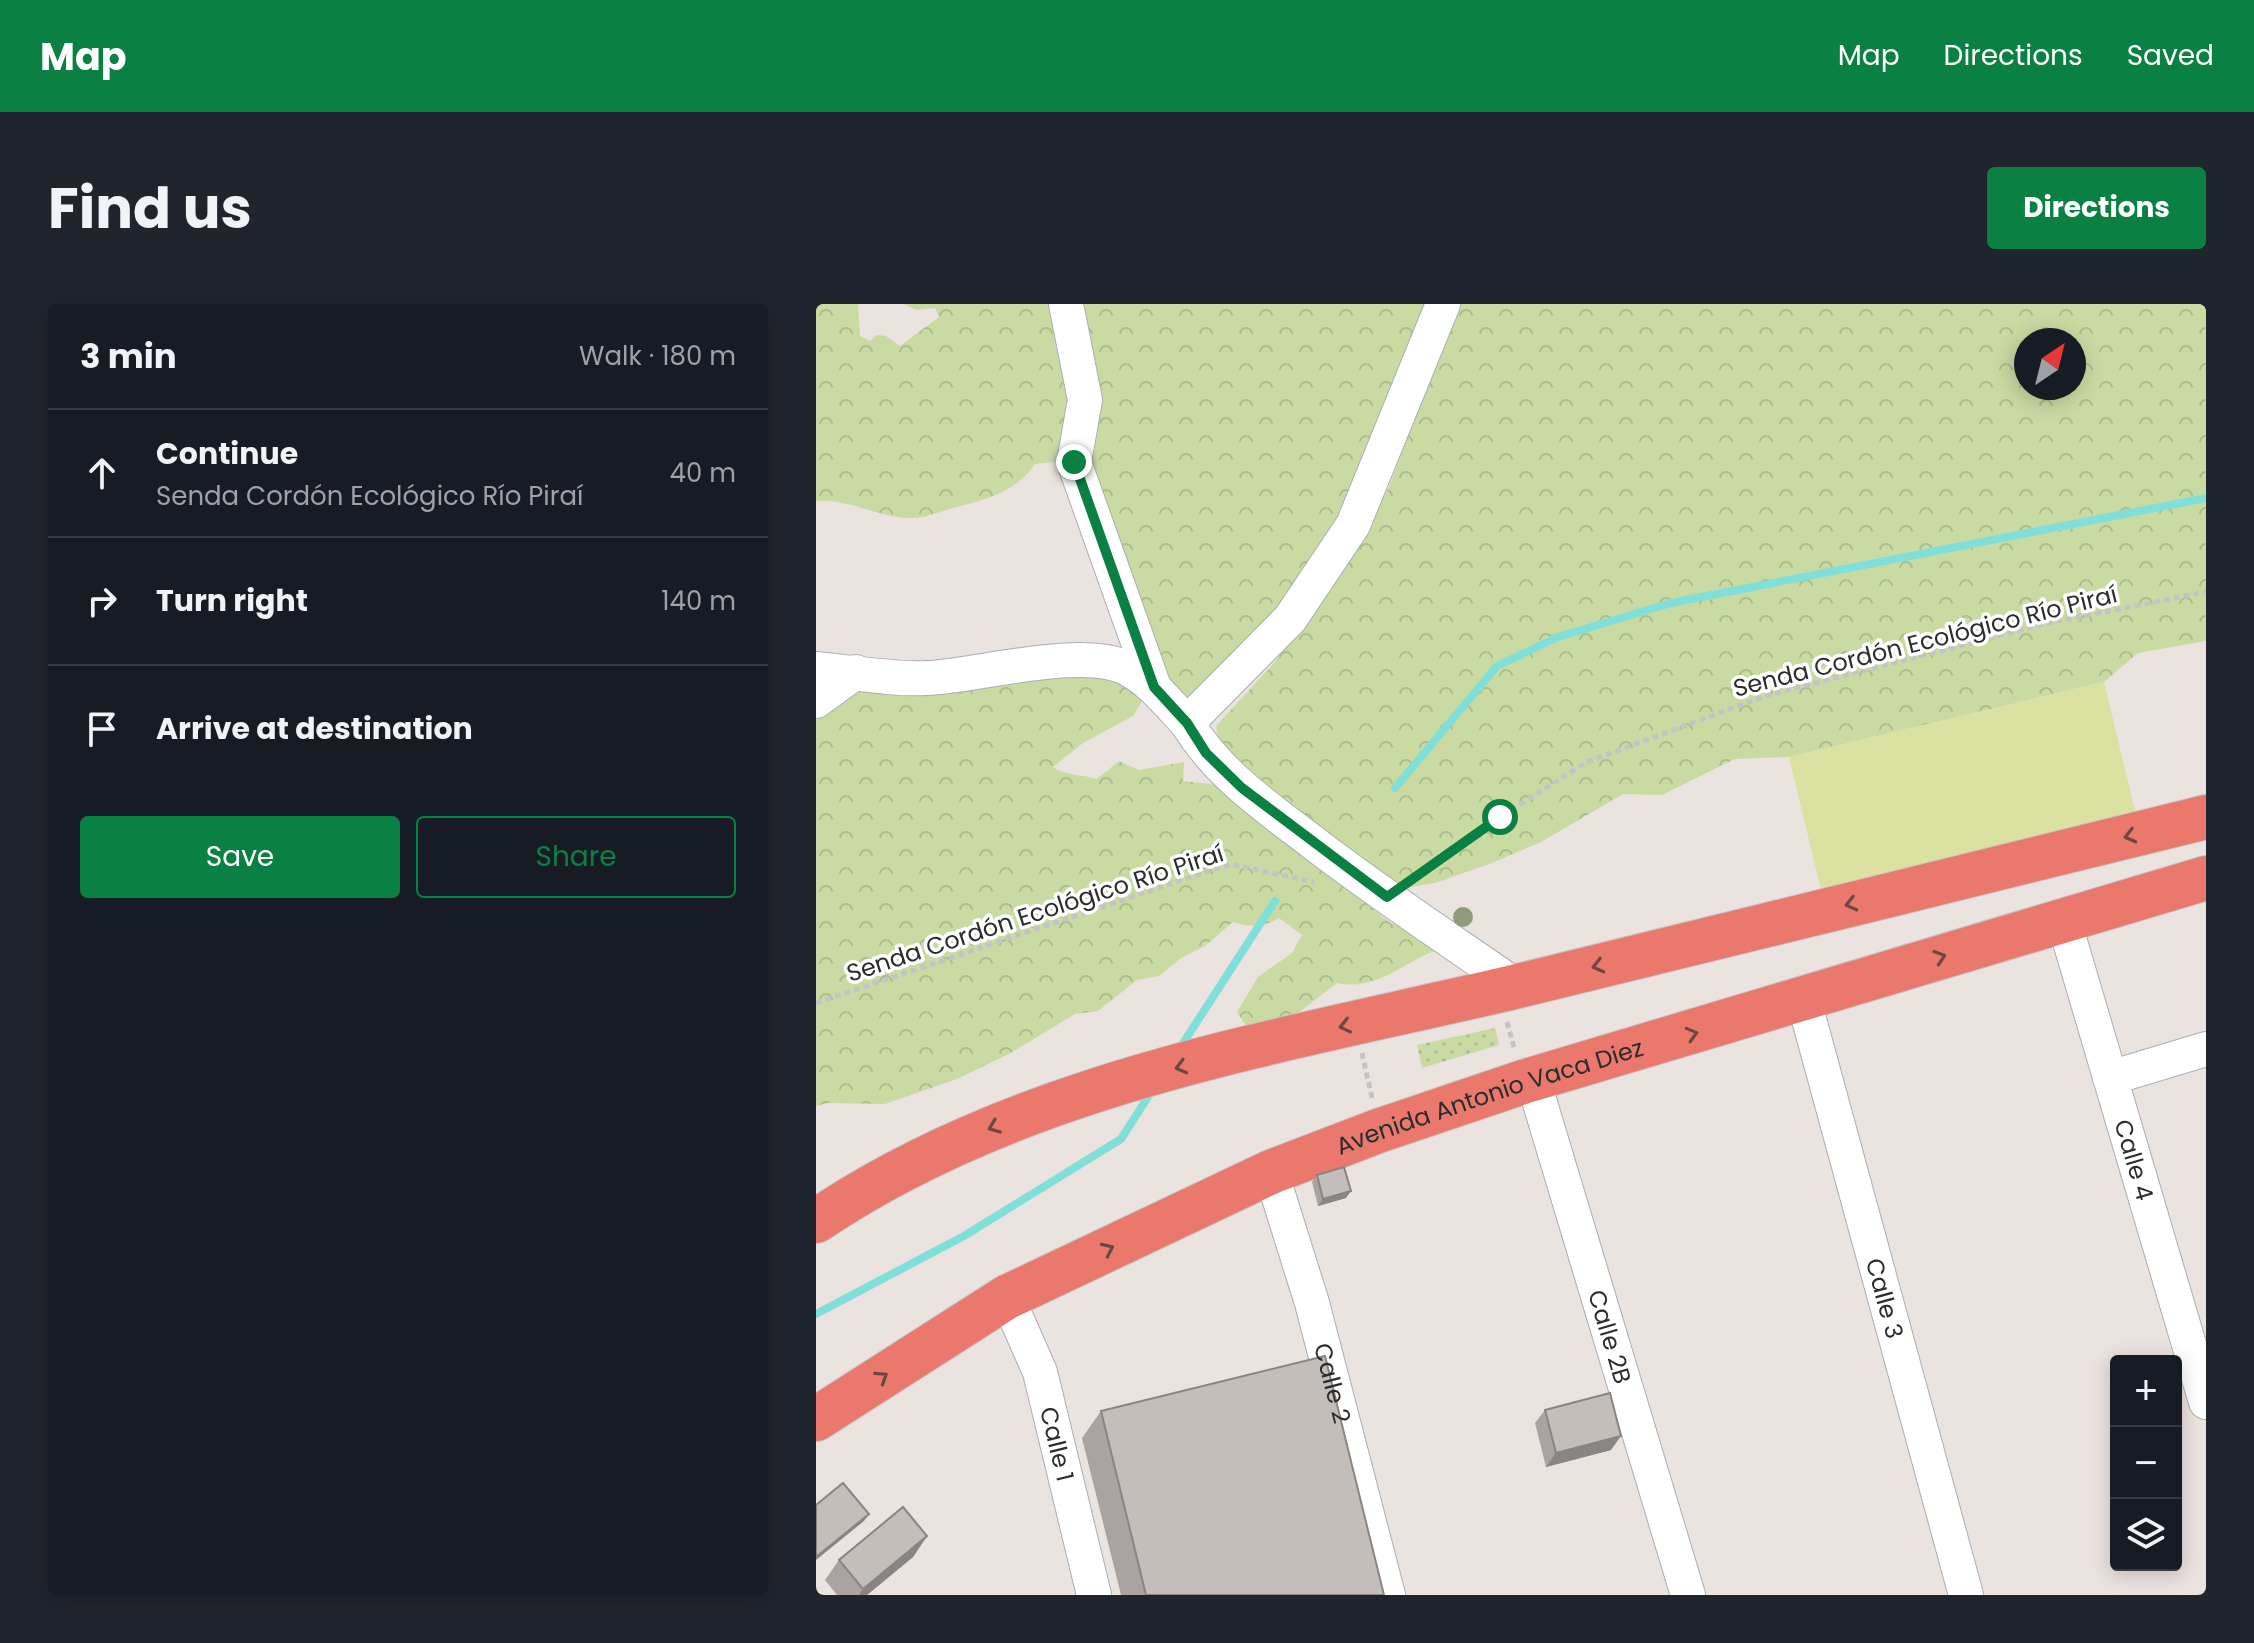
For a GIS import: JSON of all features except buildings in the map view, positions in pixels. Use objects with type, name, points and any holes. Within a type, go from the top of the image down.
[{"type":"highway","points":[[816,1221],[955,1142],[1067,1098],[1257,1047],[2206,817]]},
{"type":"highway","name":"Avenida Antonio Vaca Diez","points":[[816,1419],[1007,1297],[1271,1172],[1378,1131],[1528,1081],[1804,1001],[2063,918],[2206,878]]},
{"type":"street","points":[[1066,304],[1085,400],[1074,462],[1154,687]]},
{"type":"street","points":[[1187,723],[1290,619],[1353,525],[1443,304]]},
{"type":"street","points":[[816,669],[926,678],[985,669],[1102,661],[1127,668],[1154,687],[1187,723],[1206,753],[1242,788],[1507,988]]},
{"type":"street","points":[[816,701],[856,672]]},
{"type":"street","name":"Calle 4","points":[[2063,918],[2110,1078],[2195,1326],[2206,1402]]},
{"type":"street","name":"Calle 3","points":[[1804,1001],[1966,1595]]},
{"type":"street","points":[[2110,1078],[2206,1049]]},
{"type":"street","name":"Calle 2B","points":[[1528,1081],[1688,1595]]},
{"type":"street","name":"Calle 2","points":[[1271,1172],[1312,1303],[1388,1595]]},
{"type":"street","name":"Calle 1","points":[[1007,1297],[1040,1372],[1094,1595]]},
{"type":"path","name":"Senda Cordón Ecológico Río Piraí","points":[[1387,897],[1500,817],[1587,762],[1765,696],[2052,622],[2206,592]]},
{"type":"path","name":"Senda Cordón Ecológico Río Piraí","points":[[816,1003],[1230,864],[1330,885]]},
{"type":"path","points":[[1507,988],[1528,1081]]},
{"type":"path","points":[[1356,1024],[1378,1131]]},
{"type":"green space","points":[[816,304],[858,304],[860,336],[870,341],[877,335],[886,336],[900,346],[939,317],[935,308],[916,310],[904,304],[1060,304],[1079,399],[1063,461],[1035,464],[1008,489],[919,518],[895,517],[840,503],[816,501]]},
{"type":"green space","points":[[1074,304],[1426,304],[1354,498],[1307,578],[1188,699],[1174,699],[1090,474],[1098,430]]},
{"type":"green space","points":[[1459,304],[2206,304],[2206,641],[2138,653],[2104,682],[1789,757],[1735,759],[1662,795],[1623,794],[1541,842],[1492,863],[1435,883],[1400,889],[1220,748],[1216,726],[1274,663],[1341,572],[1388,489]]},
{"type":"green space","points":[[1098,674],[1145,696],[1133,716],[1083,743],[1053,767],[1097,779],[1119,761],[1139,770],[1184,762],[1183,781],[1228,786],[1362,890],[1372,908],[1392,924],[1402,921],[1446,947],[1367,983],[1337,983],[1293,1017],[1248,1029],[1237,1012],[1258,977],[1292,953],[1302,935],[1279,918],[1256,926],[1233,922],[1205,946],[1181,958],[1159,976],[1137,980],[1098,1011],[1075,1014],[1009,1054],[957,1079],[885,1104],[828,1103],[816,1106],[816,721],[834,699],[855,686]]},
{"type":"green space","points":[[2104,682],[2136,815],[1821,890],[1789,757]]},
{"type":"green space","points":[[1495,1028],[1499,1045],[1422,1068],[1417,1045]]},
{"type":"waterway","points":[[1395,788],[1497,666],[1558,637],[1671,603],[2206,498]]},
{"type":"waterway","points":[[1178,1051],[1275,901]]},
{"type":"waterway","points":[[816,1314],[964,1236],[1121,1139],[1153,1089]]},
{"type":"route","points":[[1074,462],[1154,687],[1187,723],[1206,753],[1242,788],[1387,897],[1500,817]]}]
